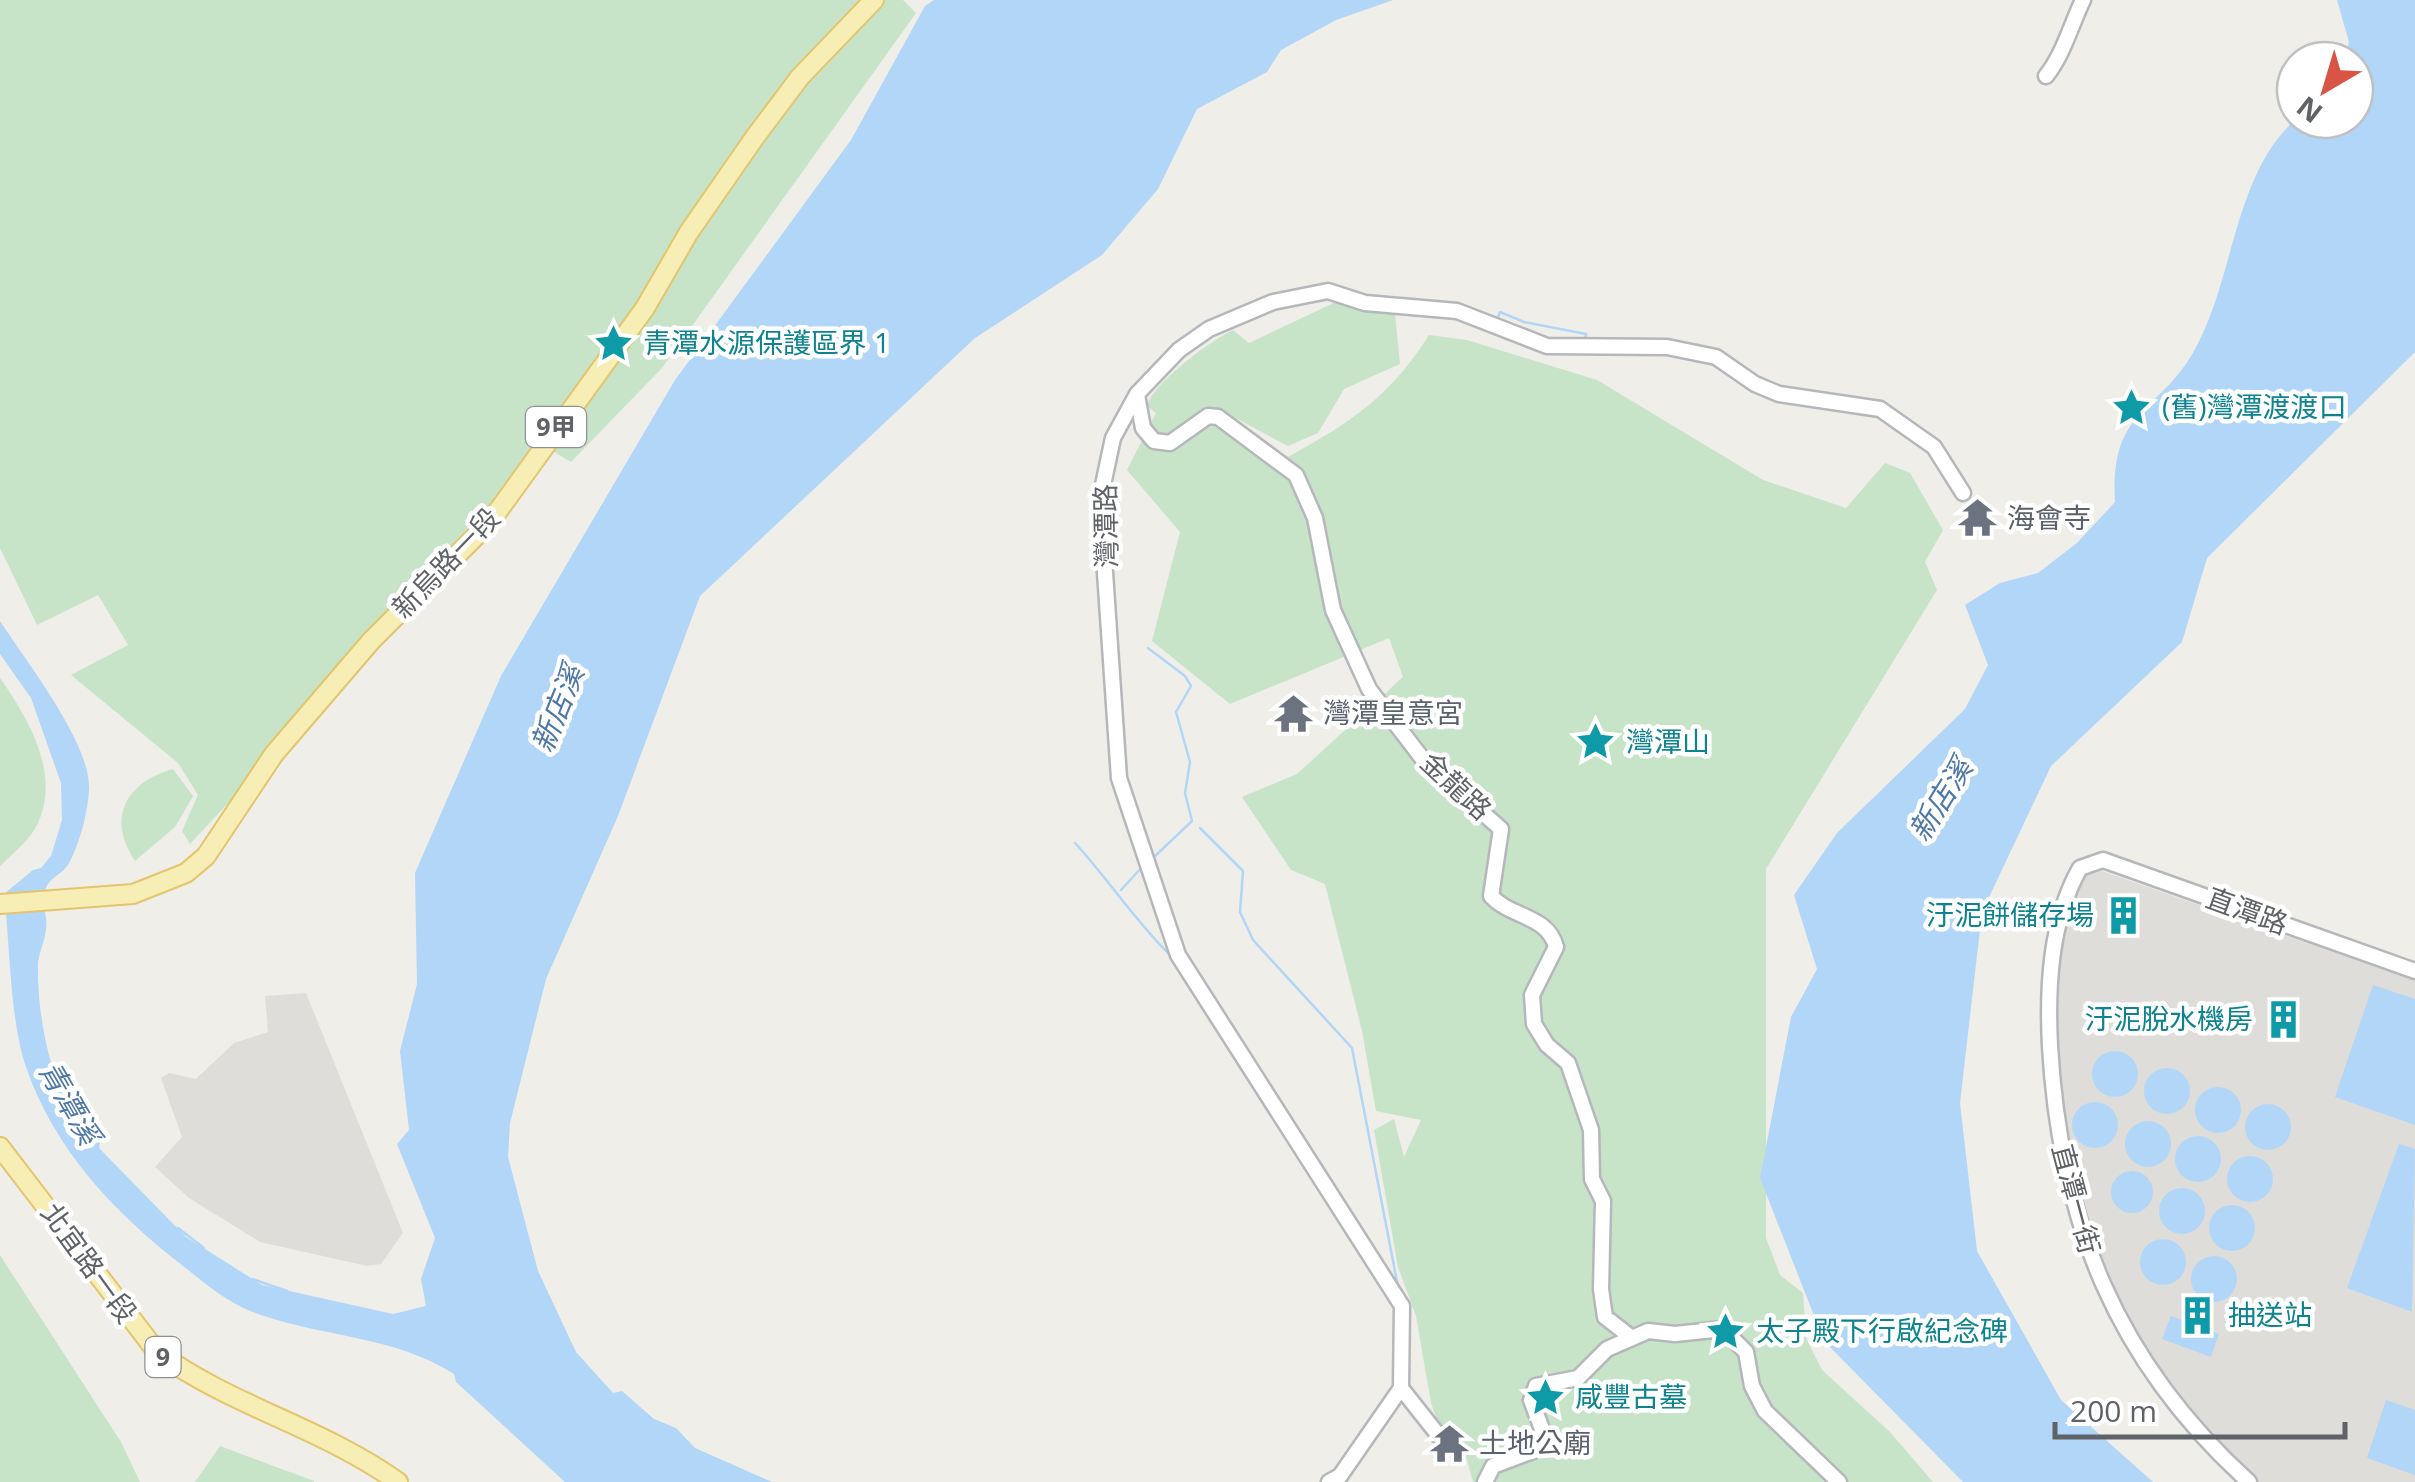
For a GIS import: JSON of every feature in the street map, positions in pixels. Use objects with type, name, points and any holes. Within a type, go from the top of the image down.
[{"type":"main road","name":"新烏路一段","points":[[0,904],[144,891],[186,873],[206,856],[274,754],[371,641],[490,522],[645,308],[696,221],[755,137],[800,77],[874,0]]},
{"type":"main road","name":"北宜路一段","points":[[0,1147],[157,1352],[186,1374],[352,1452],[398,1482]]},
{"type":"main road","name":"北宜路一段","points":[[0,1164],[152,1361],[181,1382],[326,1451],[377,1482]]},
{"type":"street","points":[[2046,76],[2057,62],[2060,47],[2083,0]]},
{"type":"street","name":"灣潭路","points":[[1400,1388],[1402,1306],[1178,955],[1119,778],[1100,499],[1113,438],[1137,394],[1179,350],[1209,329],[1273,302],[1328,292],[1365,303],[1457,311],[1547,346],[1667,347],[1716,356],[1756,384],[1779,394],[1880,409],[1934,448],[1962,493]]},
{"type":"street","name":"金龍路","points":[[1137,394],[1143,428],[1154,441],[1170,443],[1208,416],[1218,417],[1278,458],[1296,476],[1314,518],[1333,610],[1369,689],[1425,762],[1501,829],[1491,896],[1507,909],[1540,922],[1553,935],[1556,947],[1532,995],[1534,1024],[1547,1045],[1568,1063],[1582,1096],[1591,1130],[1592,1179],[1603,1201],[1605,1317],[1632,1338]]},
{"type":"street","name":"直潭路","points":[[2080,868],[2103,860],[2124,866],[2415,972]]},
{"type":"street","name":"直潭一街","points":[[2080,868],[2054,949],[2048,1008],[2052,1086],[2068,1190],[2101,1282],[2126,1332],[2188,1422],[2249,1482]]},
{"type":"street","points":[[1485,1482],[1493,1466],[1534,1451],[1545,1436],[1531,1400],[1536,1386],[1578,1378],[1608,1350],[1648,1332],[1675,1334],[1723,1328],[1746,1352],[1752,1386],[1765,1411],[1839,1482]]},
{"type":"street","points":[[1337,1480],[1400,1388],[1439,1436],[1454,1436]]},
{"type":"shaded area","points":[[2102,871],[2415,981],[2415,1482],[2257,1482],[2193,1420],[2123,1317],[2099,1264],[2067,1158],[2056,1057],[2060,952],[2075,888],[2084,876]]},
{"type":"shaded area","points":[[306,993],[403,1233],[381,1264],[367,1266],[260,1242],[189,1198],[155,1167],[182,1137],[161,1078],[169,1073],[196,1079],[234,1043],[268,1032],[265,996]]},
{"type":"green space","points":[[0,0],[903,0],[916,13],[662,368],[571,462],[539,443],[483,530],[190,844],[182,831],[198,795],[178,763],[71,675],[128,645],[98,595],[37,625],[0,548]]},
{"type":"green space","points":[[1340,300],[1395,314],[1400,364],[1344,389],[1318,433],[1288,446],[1215,407],[1198,415],[1230,419],[1288,457],[1368,406],[1399,375],[1429,335],[1467,340],[1597,380],[1763,480],[1846,508],[1885,463],[1910,473],[1943,530],[1925,562],[1937,590],[1766,869],[1766,1238],[1780,1275],[1803,1293],[1806,1338],[1822,1370],[1890,1432],[1933,1482],[1473,1482],[1463,1446],[1448,1452],[1431,1403],[1416,1316],[1398,1267],[1374,1130],[1394,1119],[1404,1157],[1421,1120],[1376,1111],[1362,1031],[1325,884],[1291,870],[1242,797],[1297,774],[1403,677],[1389,638],[1230,704],[1152,641],[1180,532],[1127,470],[1156,413],[1147,406],[1152,396],[1184,363],[1233,330],[1249,343]]},
{"type":"green space","points":[[0,678],[31,729],[44,767],[46,787],[44,806],[34,831],[0,866]]},
{"type":"green space","points":[[173,769],[193,796],[175,827],[135,861],[122,830],[125,804],[143,783]]},
{"type":"green space","points":[[0,1255],[121,1442],[140,1482],[0,1482]]},
{"type":"green space","points":[[220,1446],[314,1481],[314,1482],[195,1482]]},
{"type":"water","name":"新店溪","points":[[934,0],[1393,0],[1336,20],[1281,50],[1267,72],[1197,109],[1158,189],[1102,255],[975,338],[700,596],[618,816],[546,979],[510,1123],[508,1157],[538,1271],[576,1352],[613,1393],[622,1391],[654,1419],[676,1428],[695,1448],[772,1482],[565,1482],[456,1382],[454,1374],[431,1361],[381,1344],[278,1320],[225,1298],[134,1224],[70,1153],[38,1097],[21,1048],[4,894],[41,868],[51,856],[62,820],[61,783],[31,698],[0,654],[0,621],[55,702],[87,770],[89,789],[80,837],[69,863],[45,891],[46,929],[38,966],[45,1037],[59,1087],[70,1109],[100,1142],[99,1148],[186,1237],[262,1285],[393,1314],[426,1306],[421,1279],[435,1238],[397,1144],[409,1130],[400,1051],[417,984],[415,873],[501,676],[675,380],[851,140],[925,6]]},
{"type":"water","name":"新店溪","points":[[2337,0],[2415,0],[2415,352],[2207,558],[2182,642],[2051,766],[1982,912],[1960,1103],[1977,1251],[2061,1400],[2153,1482],[1963,1482],[1824,1341],[1760,1178],[1791,1017],[1817,969],[1794,895],[1837,833],[1965,709],[1988,665],[1965,605],[2000,583],[2038,573],[2077,543],[2115,502],[2115,471],[2128,429],[2194,351],[2208,322],[2247,198],[2275,143],[2375,140],[2375,40],[2348,40]]},
{"type":"water","points":[[2373,985],[2415,999],[2415,1125],[2335,1097]]},
{"type":"water","points":[[2115,1051],[2131,1058],[2138,1074],[2131,1090],[2115,1097],[2099,1090],[2092,1074],[2099,1058]]},
{"type":"water","points":[[2167,1068],[2183,1075],[2190,1091],[2183,1107],[2167,1114],[2151,1107],[2144,1091],[2151,1075]]},
{"type":"water","points":[[2218,1087],[2234,1094],[2241,1110],[2234,1126],[2218,1133],[2202,1126],[2195,1110],[2202,1094]]},
{"type":"water","points":[[2095,1102],[2111,1109],[2118,1125],[2111,1141],[2095,1148],[2079,1141],[2072,1125],[2079,1109]]},
{"type":"water","points":[[2268,1104],[2284,1111],[2291,1127],[2284,1143],[2268,1150],[2252,1143],[2245,1127],[2252,1111]]},
{"type":"water","points":[[2148,1121],[2164,1128],[2171,1144],[2164,1160],[2148,1167],[2132,1160],[2125,1144],[2132,1128]]},
{"type":"water","points":[[2198,1136],[2214,1143],[2221,1159],[2214,1175],[2198,1182],[2182,1175],[2175,1159],[2182,1143]]},
{"type":"water","points":[[2399,1144],[2415,1149],[2412,1312],[2347,1288]]},
{"type":"water","points":[[2250,1156],[2266,1163],[2273,1179],[2266,1195],[2250,1202],[2234,1195],[2227,1179],[2234,1163]]},
{"type":"water","points":[[2132,1171],[2147,1177],[2153,1192],[2147,1207],[2132,1213],[2117,1207],[2111,1192],[2117,1177]]},
{"type":"water","points":[[2182,1188],[2198,1195],[2205,1211],[2198,1227],[2182,1234],[2166,1227],[2159,1211],[2166,1195]]},
{"type":"water","points":[[2232,1205],[2248,1212],[2255,1228],[2248,1244],[2232,1251],[2216,1244],[2209,1228],[2216,1212]]},
{"type":"water","points":[[2163,1239],[2179,1246],[2186,1262],[2179,1278],[2163,1285],[2147,1278],[2140,1262],[2147,1246]]},
{"type":"water","points":[[2214,1256],[2230,1263],[2237,1279],[2230,1295],[2214,1302],[2198,1295],[2191,1279],[2198,1263]]},
{"type":"water","points":[[2171,1316],[2219,1334],[2211,1357],[2162,1339]]},
{"type":"water","points":[[2386,1400],[2415,1410],[2415,1475],[2367,1458]]},
{"type":"waterway","points":[[1496,322],[1500,312],[1524,322],[1586,334],[1585,341]]},
{"type":"waterway","points":[[1148,648],[1185,676],[1191,686],[1176,712],[1190,762],[1185,793],[1192,821],[1153,858]]},
{"type":"waterway","points":[[1200,828],[1243,871],[1240,912],[1253,940],[1352,1048],[1398,1287]]},
{"type":"waterway","points":[[1075,843],[1171,956]]},
{"type":"waterway","points":[[1121,890],[1143,866]]},
{"type":"waterway","points":[[1304,1164],[1391,1303]]},
{"type":"waterway","name":"青潭溪","points":[[178,1228],[204,1248]]},
{"type":"waterway","name":"青潭溪","points":[[252,1279],[287,1291]]},
{"type":"waterway","points":[[1366,1449],[1396,1407]]},
{"type":"place","name":"青潭水源保護區界 1","points":[[613,343]]},
{"type":"place","name":"(舊)灣潭渡渡口","points":[[2132,407]]},
{"type":"place","name":"海會寺","points":[[1977,518]]},
{"type":"place","name":"灣潭皇意宮","points":[[1293,713]]},
{"type":"place","name":"灣潭山","points":[[1596,742]]},
{"type":"place","name":"汙泥餅儲存場","points":[[2124,915]]},
{"type":"place","name":"汙泥脫水機房","points":[[2283,1019]]},
{"type":"place","name":"抽送站","points":[[2198,1315]]},
{"type":"place","name":"太子殿下行啟紀念碑","points":[[1726,1331]]},
{"type":"place","name":"咸豐古墓","points":[[1545,1397]]},
{"type":"place","name":"土地公廟","points":[[1449,1443]]}]
